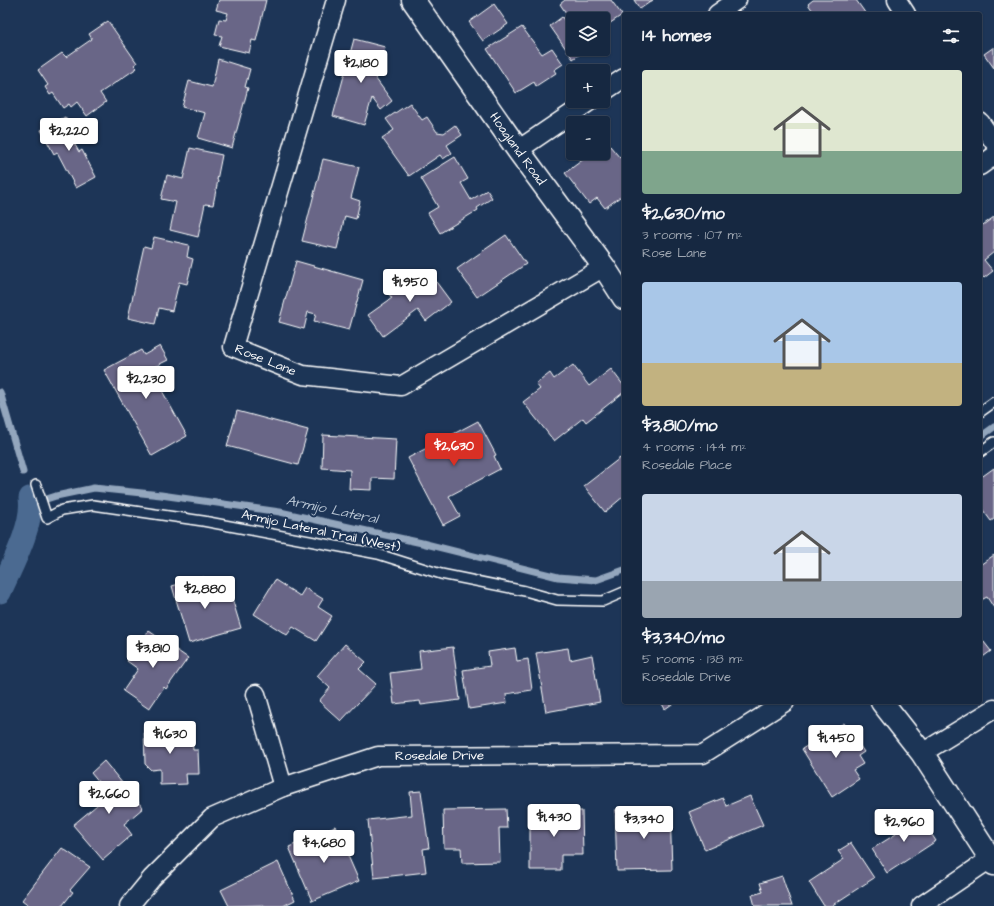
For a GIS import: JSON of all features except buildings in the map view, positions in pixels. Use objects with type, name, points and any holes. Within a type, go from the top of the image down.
[{"type":"street","name":"Rose Lane","points":[[336,0],[233,347],[303,375],[401,386],[604,267]]},
{"type":"street","name":"Hoagland Road","points":[[413,0],[518,150],[604,267],[622,295]]},
{"type":"street","points":[[719,12],[737,0]]},
{"type":"street","points":[[897,0],[905,12]]},
{"type":"street","points":[[610,87],[622,79]]},
{"type":"street","points":[[518,150],[580,108]]},
{"type":"street","points":[[982,125],[994,142]]},
{"type":"street","points":[[982,165],[994,156]]},
{"type":"street","points":[[256,694],[282,787]]},
{"type":"street","name":"Rosedale Drive","points":[[129,906],[152,878],[212,818],[282,787],[378,756],[703,754],[782,704]]},
{"type":"street","points":[[884,704],[922,754],[992,862],[921,906]]},
{"type":"street","points":[[922,754],[994,709]]},
{"type":"lane","points":[[982,411],[994,402]]},
{"type":"lane","points":[[982,451],[994,442]]},
{"type":"lane","name":"Armijo Lateral Trail (West)","points":[[36,485],[47,518],[62,510],[93,505],[203,521],[378,554],[441,574],[525,591],[557,600],[603,601],[622,593]]},
{"type":"waterway","points":[[0,392],[23,472]]},
{"type":"waterway","name":"Armijo Lateral","points":[[982,436],[994,427]]},
{"type":"waterway","name":"Armijo Lateral","points":[[31,504],[56,496],[94,488],[161,495],[280,512],[422,543],[558,577],[596,580],[622,571]]},
{"type":"waterway","points":[[0,592],[21,546],[29,521],[30,498]]}]
